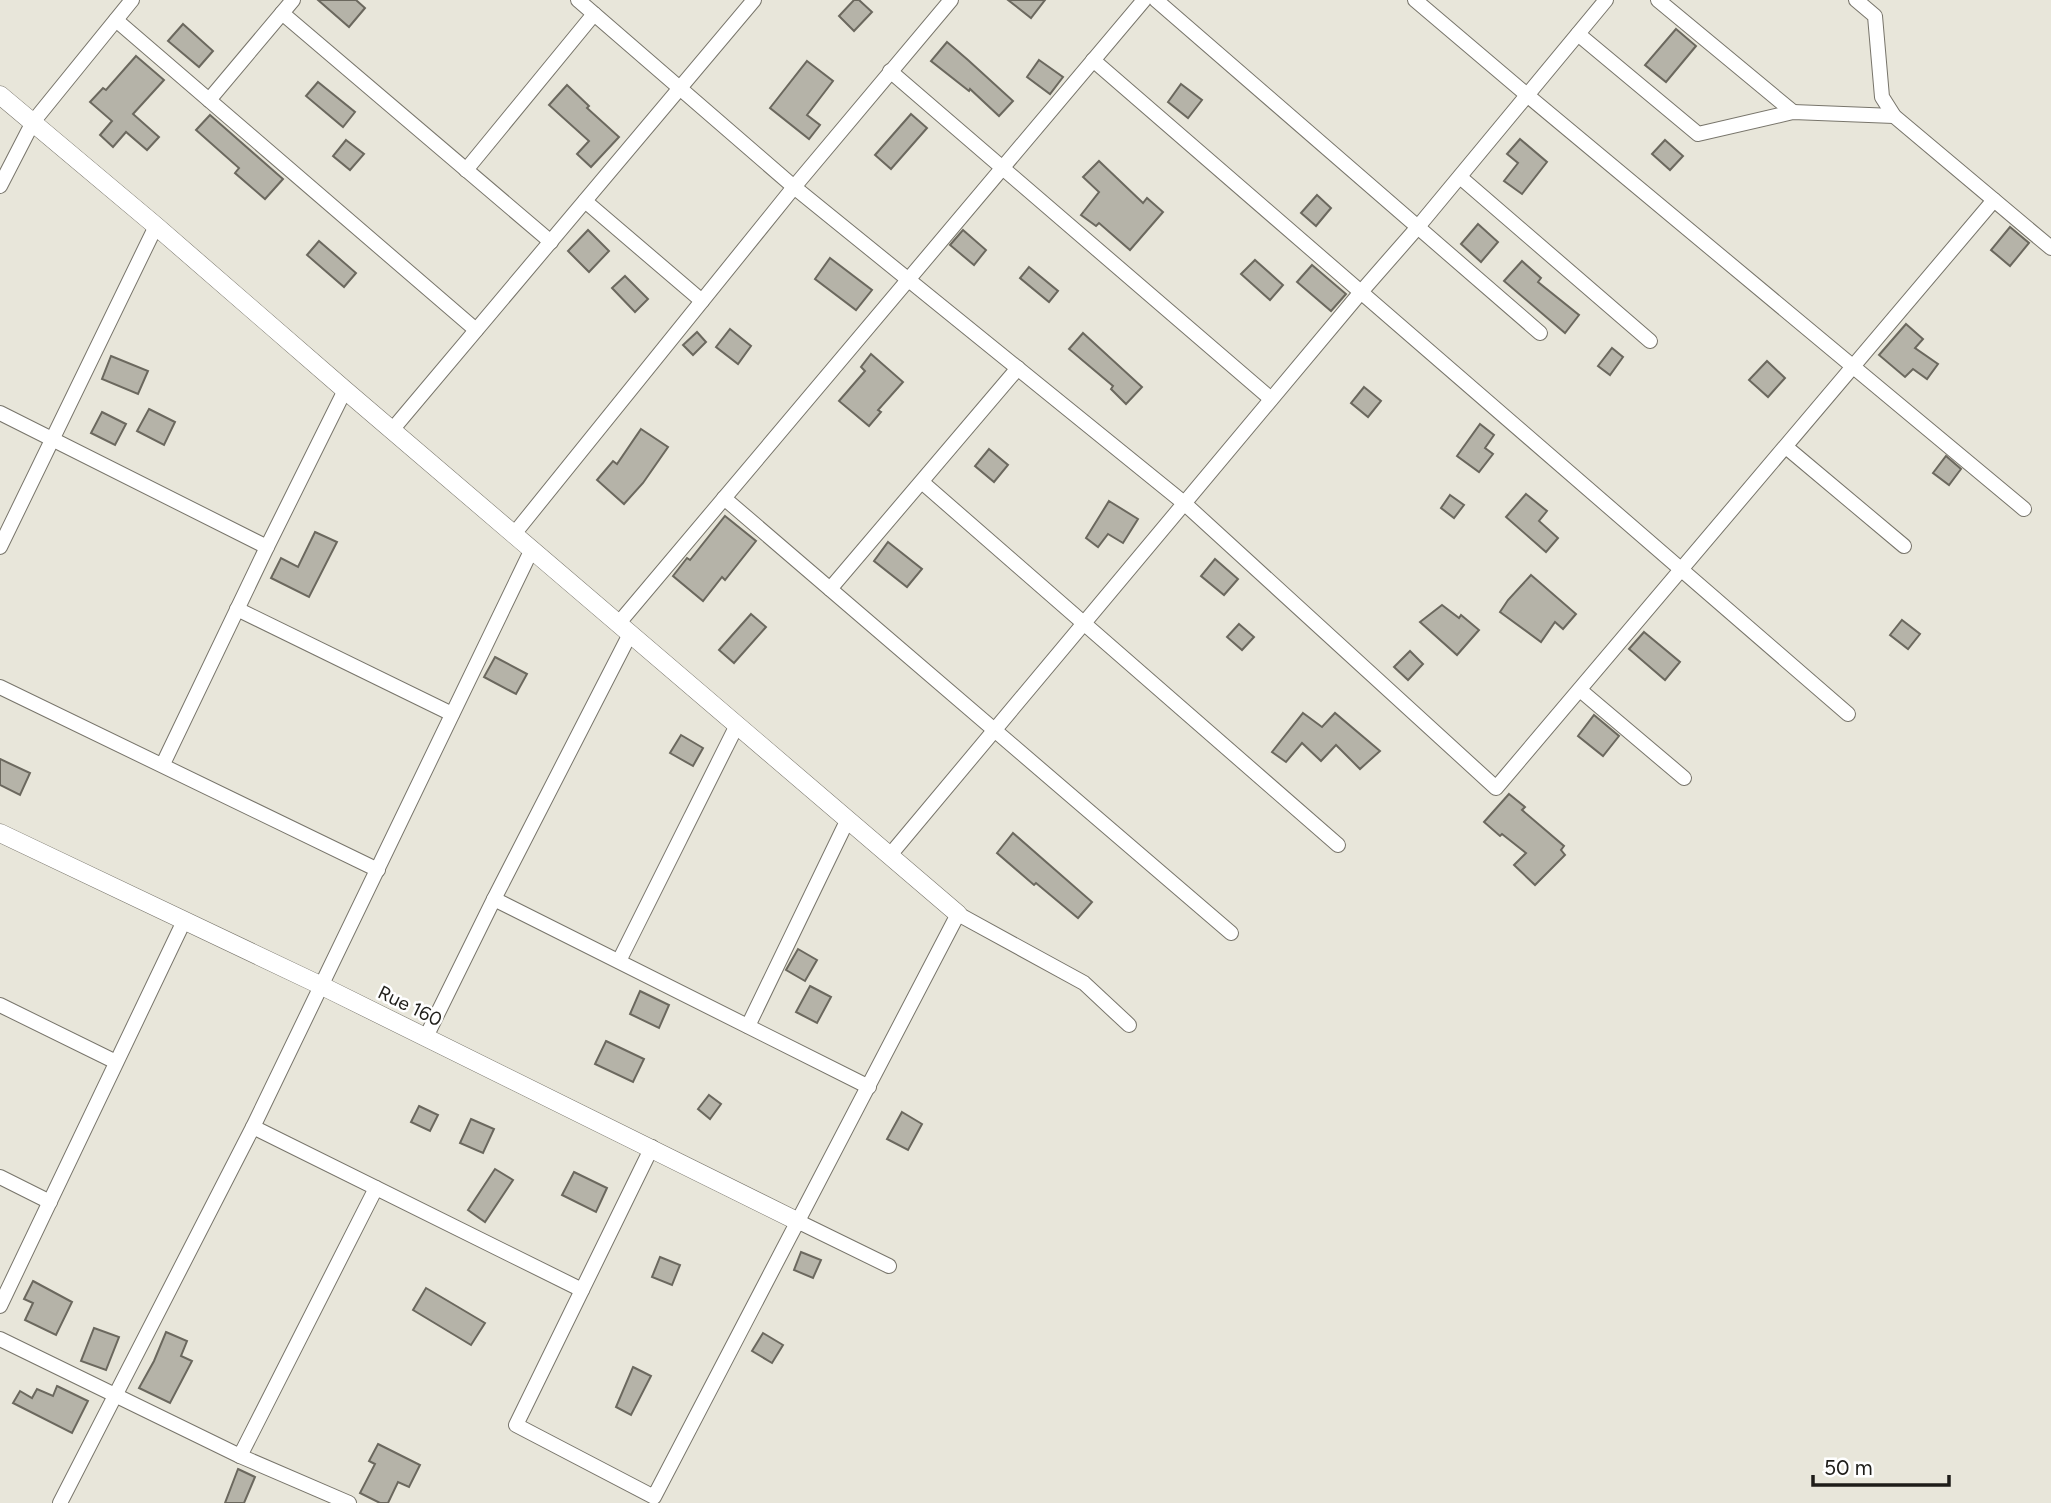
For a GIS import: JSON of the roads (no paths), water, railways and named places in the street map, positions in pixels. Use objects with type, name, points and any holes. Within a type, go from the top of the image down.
[{"type":"street","points":[[0,185],[33,122],[132,0]]},
{"type":"street","points":[[209,100],[293,0]]},
{"type":"street","points":[[578,0],[794,187],[1184,503],[1496,788],[1994,200]]},
{"type":"street","points":[[392,430],[754,0]]},
{"type":"street","points":[[514,534],[794,187],[951,0]]},
{"type":"street","points":[[426,1037],[624,629],[724,498],[1144,0]]},
{"type":"street","points":[[1156,0],[1540,333]]},
{"type":"street","points":[[1415,0],[2024,509]]},
{"type":"street","points":[[890,855],[1606,0]]},
{"type":"street","points":[[1658,0],[1793,112]]},
{"type":"street","points":[[1856,0],[1875,16],[1882,97],[1894,116],[2051,248]]},
{"type":"street","points":[[282,13],[551,242]]},
{"type":"street","points":[[466,170],[594,14]]},
{"type":"street","points":[[116,20],[477,330]]},
{"type":"street","points":[[1578,34],[1698,134],[1793,112],[1894,116]]},
{"type":"street","points":[[1093,60],[1849,714]]},
{"type":"street","points":[[891,71],[1271,400]]},
{"type":"street","points":[[0,95],[958,914],[1084,983],[1129,1025]]},
{"type":"street","points":[[1460,177],[1650,341]]},
{"type":"street","points":[[585,201],[702,301]]},
{"type":"street","points":[[0,547],[156,226]]},
{"type":"street","points":[[830,589],[923,483],[1018,368]]},
{"type":"street","points":[[163,764],[345,390]]},
{"type":"street","points":[[0,413],[267,547]]},
{"type":"street","points":[[1786,447],[1904,546]]},
{"type":"street","points":[[923,483],[1338,845]]},
{"type":"street","points":[[724,498],[1231,933]]},
{"type":"street","points":[[60,1503],[253,1127],[532,549]]},
{"type":"street","points":[[237,610],[452,714]]},
{"type":"street","points":[[0,687],[378,870]]},
{"type":"street","points":[[1580,690],[1684,778]]},
{"type":"street","points":[[619,961],[737,725]]},
{"type":"street","points":[[748,1026],[848,820]]},
{"type":"street","name":"Rue 160","points":[[0,832],[652,1147],[799,1222]]},
{"type":"street","points":[[494,899],[869,1087]]},
{"type":"street","points":[[652,1147],[516,1425],[654,1497],[958,914]]},
{"type":"street","points":[[0,1306],[184,922]]},
{"type":"street","points":[[0,1005],[116,1062]]},
{"type":"street","points":[[253,1127],[582,1290]]},
{"type":"street","points":[[0,1177],[50,1202]]},
{"type":"street","points":[[240,1456],[376,1188]]},
{"type":"street","points":[[799,1222],[889,1266]]},
{"type":"street","points":[[0,1339],[240,1456],[349,1503]]}]
